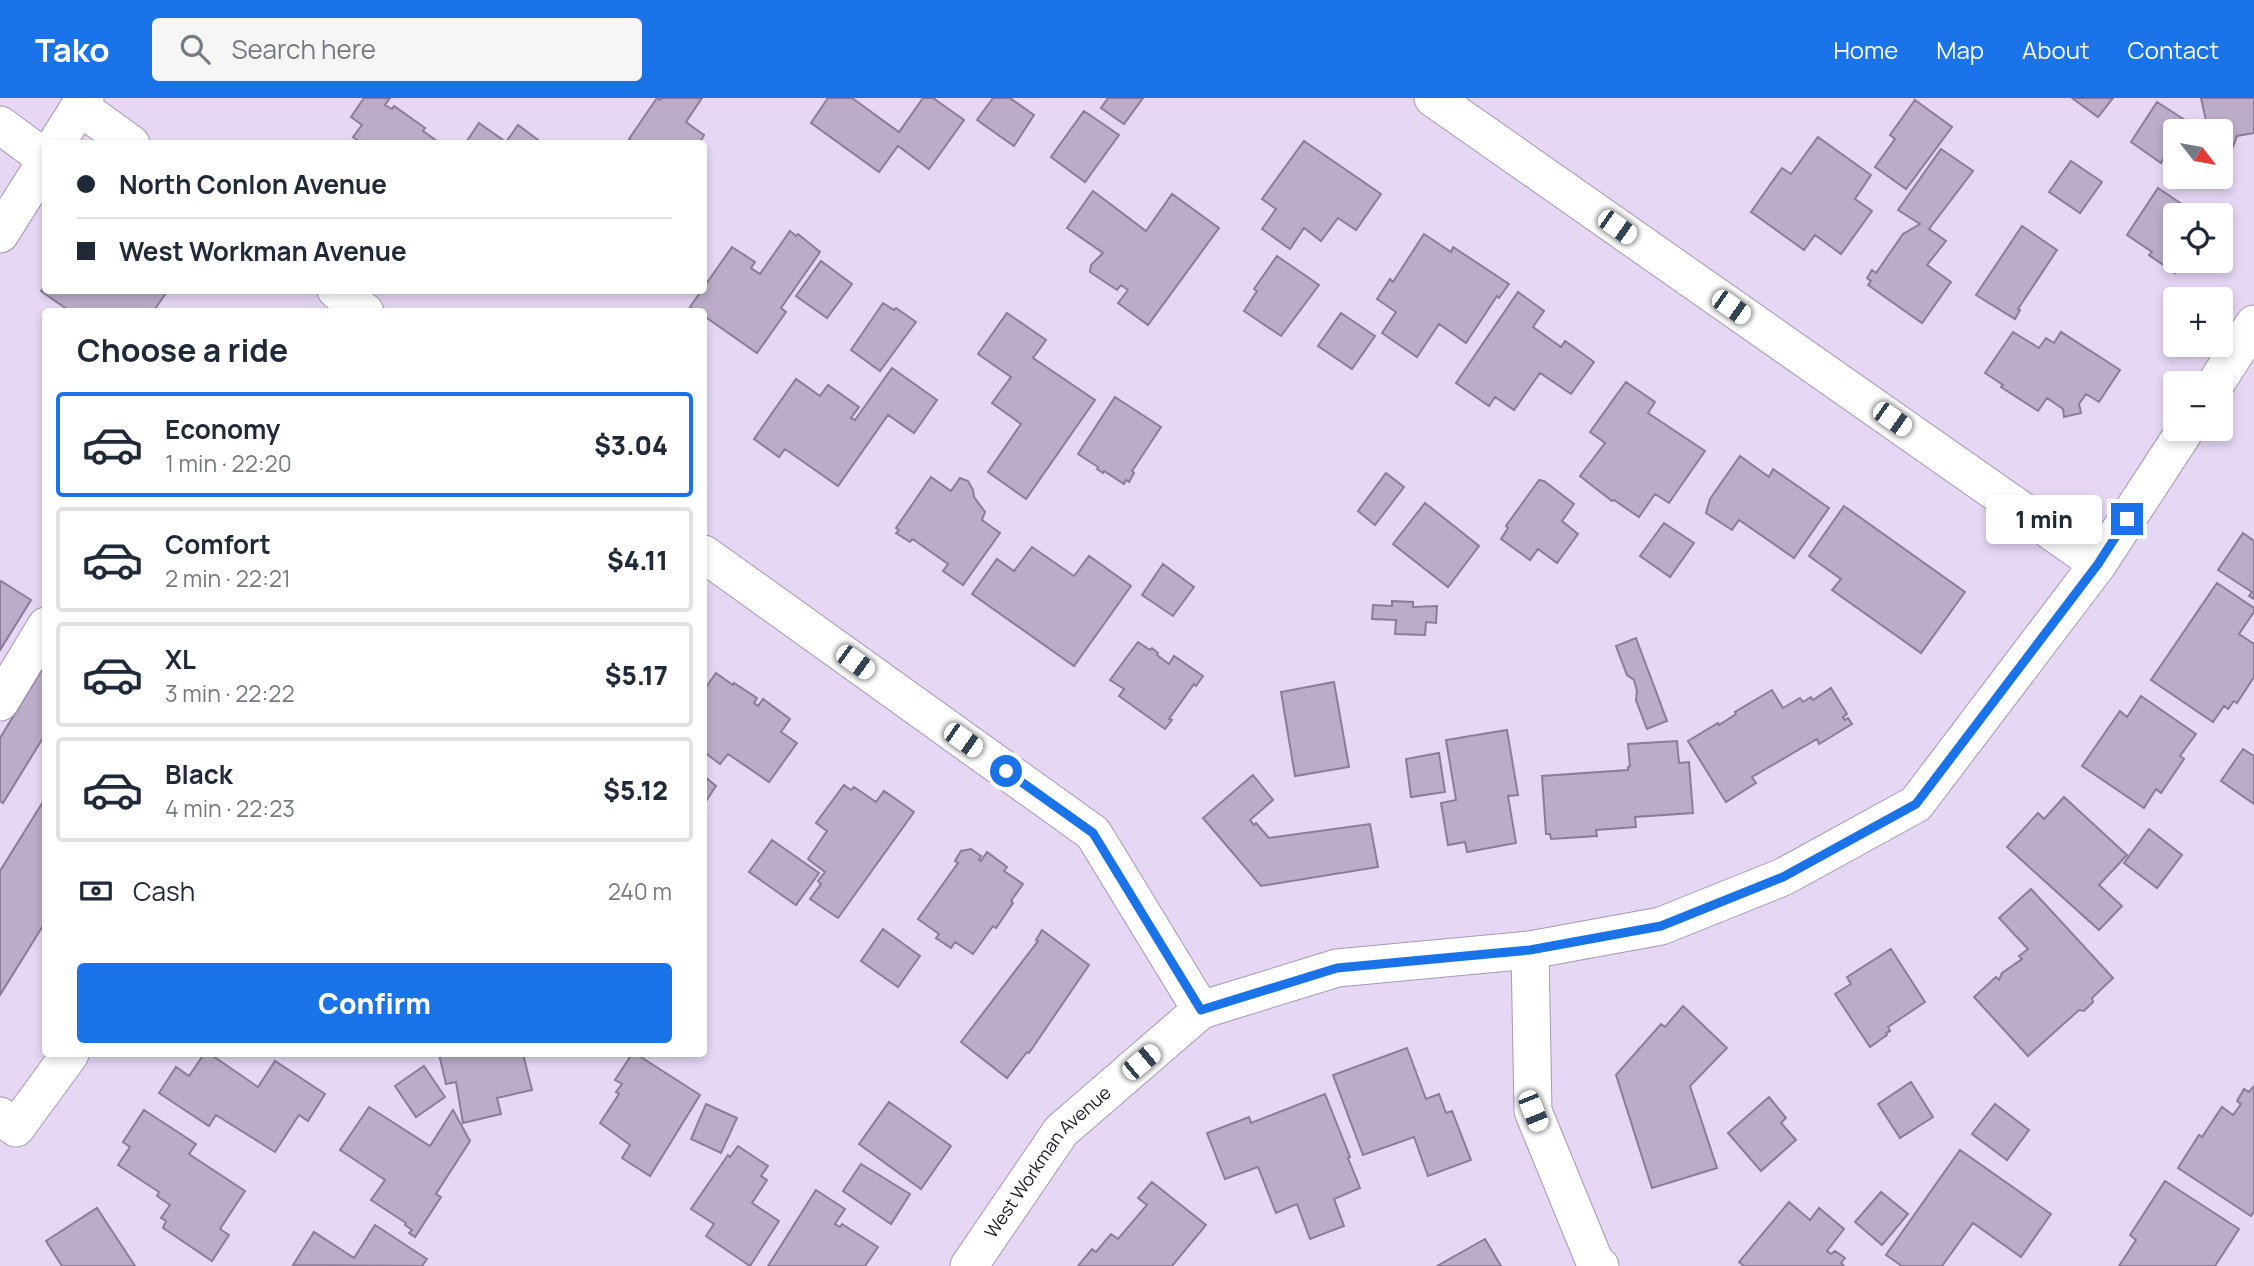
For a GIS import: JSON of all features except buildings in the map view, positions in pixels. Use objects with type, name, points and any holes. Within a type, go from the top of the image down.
[{"type":"street","points":[[1433,98],[2098,564]]},
{"type":"street","points":[[58,140],[82,102],[126,140]]},
{"type":"street","points":[[0,125],[42,157]]},
{"type":"street","points":[[0,234],[42,166]]},
{"type":"street","points":[[341,294],[360,308]]},
{"type":"street","points":[[2224,371],[2254,324]]},
{"type":"street","name":"West Workman Avenue","points":[[969,1266],[1061,1131],[1201,1010],[1337,968],[1530,950],[1661,926],[1783,877],[1916,804],[2098,564],[2178,441]]},
{"type":"street","points":[[707,556],[1093,833],[1201,1010]]},
{"type":"street","points":[[0,702],[42,633]]},
{"type":"street","points":[[1530,950],[1533,1111],[1594,1260],[1600,1266]]},
{"type":"street","points":[[8,1122],[67,1057]]},
{"type":"route","points":[[1006,771],[1093,833],[1201,1010],[1337,968],[1530,950],[1661,926],[1783,877],[1916,804],[2098,564],[2127,519]]}]
